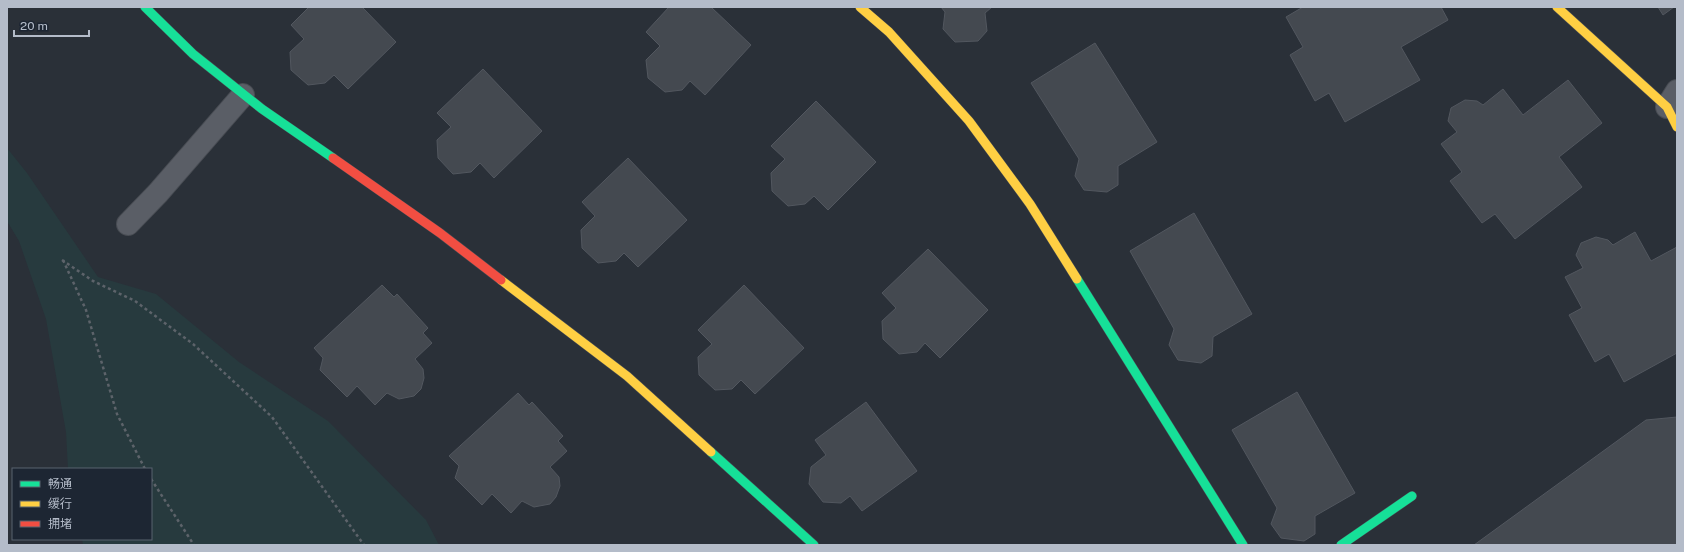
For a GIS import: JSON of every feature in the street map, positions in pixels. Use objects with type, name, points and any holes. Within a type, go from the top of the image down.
[{"type":"street","points":[[145,7],[193,54],[262,109],[440,233],[627,376],[814,545]]},
{"type":"street","points":[[860,7],[889,32],[969,121],[1030,204],[1243,545]]},
{"type":"street","points":[[1557,7],[1672,99],[1677,127]]},
{"type":"street","points":[[128,224],[158,193],[243,94]]},
{"type":"street","points":[[1341,545],[1412,496]]},
{"type":"path","points":[[144,468],[117,414],[86,310],[62,260],[93,281],[134,301],[193,344],[272,417],[364,545]]},
{"type":"path","points":[[152,480],[194,545]]},
{"type":"green space","points":[[7,148],[27,173],[98,277],[156,294],[239,362],[328,421],[426,520],[439,545],[83,545],[82,540],[152,540],[152,468],[68,468],[66,432],[46,319],[19,241],[7,221]]},
{"type":"building","points":[[309,7],[362,7],[396,42],[348,89],[334,75],[325,83],[308,85],[291,70],[290,52],[304,39],[291,25]]},
{"type":"building","points":[[669,7],[711,7],[751,45],[705,95],[690,81],[682,90],[665,92],[648,78],[646,60],[660,46],[646,32]]},
{"type":"building","points":[[941,7],[992,7],[985,13],[987,31],[978,41],[955,42],[943,29],[945,12]]},
{"type":"building","points":[[1303,7],[1441,7],[1448,20],[1401,47],[1420,80],[1345,122],[1329,93],[1315,101],[1290,55],[1303,47],[1286,17]]},
{"type":"building","points":[[1658,7],[1674,7],[1663,15]]},
{"type":"building","points":[[1095,43],[1157,142],[1118,166],[1118,185],[1107,192],[1084,190],[1075,176],[1079,159],[1031,83]]},
{"type":"building","points":[[483,69],[542,131],[494,178],[480,163],[471,172],[453,174],[438,158],[437,140],[451,127],[437,113]]},
{"type":"building","points":[[1568,80],[1602,123],[1559,157],[1582,187],[1515,239],[1495,214],[1482,223],[1450,181],[1462,172],[1441,144],[1457,132],[1448,121],[1451,108],[1465,100],[1477,101],[1483,105],[1503,89],[1523,115]]},
{"type":"building","points":[[816,101],[876,162],[828,210],[814,196],[805,204],[788,206],[772,191],[771,173],[785,159],[771,146]]},
{"type":"building","points":[[628,158],[687,220],[638,267],[624,253],[616,261],[598,263],[582,248],[581,230],[595,216],[582,202]]},
{"type":"building","points":[[1194,213],[1252,314],[1213,337],[1212,356],[1201,363],[1178,360],[1169,345],[1174,329],[1130,251]]},
{"type":"building","points":[[1635,232],[1651,261],[1677,247],[1677,353],[1624,382],[1609,354],[1595,362],[1569,315],[1582,308],[1565,277],[1583,268],[1576,255],[1581,243],[1596,237],[1608,240],[1613,245]]},
{"type":"building","points":[[928,249],[988,310],[940,358],[925,343],[917,352],[899,354],[883,339],[882,321],[896,308],[882,293]]},
{"type":"building","points":[[382,285],[394,297],[397,294],[428,328],[423,333],[432,343],[415,359],[423,369],[424,378],[421,389],[414,396],[399,399],[387,393],[375,405],[357,386],[347,397],[320,370],[323,358],[314,348]]},
{"type":"building","points":[[744,285],[804,348],[755,394],[741,380],[732,389],[715,390],[699,375],[698,357],[712,344],[698,330]]},
{"type":"building","points":[[1297,392],[1355,493],[1315,516],[1315,534],[1304,541],[1281,538],[1271,524],[1277,508],[1232,430]]},
{"type":"building","points":[[518,393],[529,405],[532,402],[563,436],[558,441],[567,451],[550,467],[559,477],[560,486],[556,497],[550,504],[534,507],[522,501],[511,513],[492,494],[482,505],[455,478],[459,466],[449,456]]},
{"type":"building","points":[[866,402],[917,471],[862,511],[850,496],[841,503],[823,502],[809,484],[811,467],[826,455],[815,440]]},
{"type":"building","points":[[1677,417],[1677,545],[1474,545],[1646,420]]},
{"type":"traffic: fast","points":[[145,7],[193,54],[262,109],[333,158]]},
{"type":"traffic: fast","points":[[1077,279],[1243,545]]},
{"type":"traffic: fast","points":[[711,452],[814,545]]},
{"type":"traffic: fast","points":[[1341,545],[1412,496]]},
{"type":"traffic: slow","points":[[860,7],[889,32],[969,121],[1030,204],[1077,279]]},
{"type":"traffic: slow","points":[[1557,7],[1667,107],[1677,127]]},
{"type":"traffic: slow","points":[[501,280],[627,376],[711,452]]},
{"type":"traffic: jam","points":[[333,158],[440,233],[501,280]]}]
